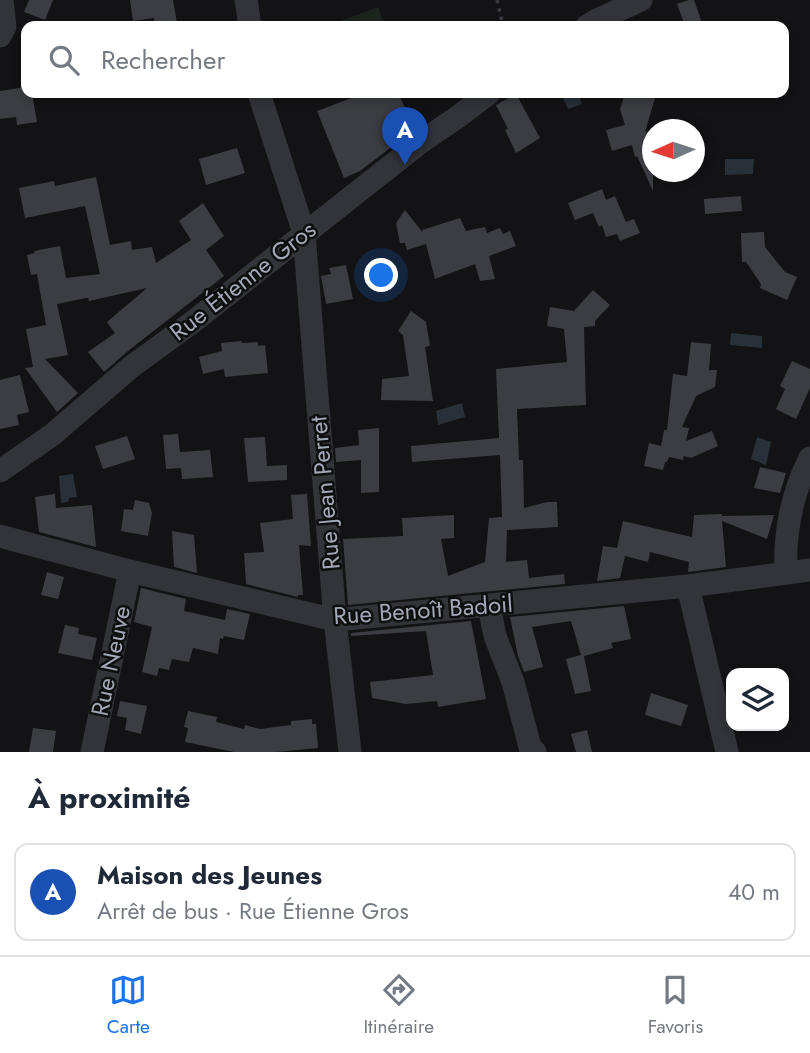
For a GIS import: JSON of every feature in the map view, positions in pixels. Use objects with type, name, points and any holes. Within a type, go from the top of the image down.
[{"type":"street","points":[[0,36],[5,27],[2,0]]},
{"type":"street","points":[[246,0],[249,21]]},
{"type":"street","points":[[595,21],[641,0]]},
{"type":"street","name":"Rue Jean Perret","points":[[261,98],[304,233],[335,620],[351,752]]},
{"type":"street","name":"Rue Étienne Gros","points":[[0,471],[52,435],[131,366],[194,321],[421,142],[482,98]]},
{"type":"street","points":[[786,573],[789,518],[799,480],[810,458]]},
{"type":"street","name":"Rue Benoît Badoil","points":[[0,536],[130,571],[335,620],[688,586],[810,570]]},
{"type":"street","name":"Rue Neuve","points":[[92,752],[130,571]]},
{"type":"street","points":[[688,586],[727,752]]},
{"type":"street","points":[[489,606],[495,636],[513,682],[530,747],[536,752]]},
{"type":"path","points":[[497,0],[502,21]]},
{"type":"shaded area","points":[[378,7],[383,21],[340,21]]},
{"type":"shaded area","points":[[563,98],[580,98],[582,104],[568,109]]},
{"type":"shaded area","points":[[725,159],[754,159],[753,174],[725,175]]},
{"type":"shaded area","points":[[731,333],[762,336],[762,348],[730,345]]},
{"type":"shaded area","points":[[462,403],[465,417],[438,425],[436,411]]},
{"type":"shaded area","points":[[757,437],[771,442],[766,465],[751,459]]},
{"type":"shaded area","points":[[73,474],[77,497],[61,503],[59,476]]},
{"type":"building","points":[[29,0],[53,0],[45,20],[24,12]]},
{"type":"building","points":[[130,0],[173,0],[177,21],[154,21],[154,18],[133,21]]},
{"type":"building","points":[[694,0],[701,21],[683,21],[677,4]]},
{"type":"building","points":[[21,88],[21,98],[33,98],[37,122],[17,125],[16,117],[0,119],[0,91]]},
{"type":"building","points":[[352,98],[400,98],[415,129],[360,171],[344,178],[317,111]]},
{"type":"building","points":[[509,98],[518,98],[540,138],[516,153],[496,105]]},
{"type":"building","points":[[623,98],[655,98],[649,119],[642,119],[642,167],[637,156],[635,157],[632,145],[612,151],[606,130],[625,125],[620,109]]},
{"type":"building","points":[[237,148],[245,173],[206,185],[199,159]]},
{"type":"building","points":[[96,177],[110,245],[131,241],[132,250],[152,247],[156,263],[191,240],[179,221],[203,203],[224,236],[206,250],[224,276],[104,372],[88,352],[115,333],[107,322],[147,288],[89,301],[86,298],[57,304],[68,355],[45,359],[78,393],[57,412],[25,368],[33,367],[26,329],[46,325],[37,274],[31,275],[27,255],[60,246],[66,278],[100,274],[85,206],[25,218],[19,188],[54,181],[55,186]]},
{"type":"building","points":[[602,189],[606,200],[615,196],[626,222],[634,219],[640,233],[620,241],[617,234],[606,237],[602,225],[599,227],[593,213],[575,220],[568,203]]},
{"type":"building","points":[[741,196],[742,211],[705,214],[704,199]]},
{"type":"building","points":[[405,210],[423,233],[422,230],[460,218],[466,231],[485,227],[487,233],[500,228],[503,234],[510,231],[516,246],[489,256],[495,279],[480,281],[475,264],[435,279],[426,244],[407,250],[405,243],[400,243],[396,223]]},
{"type":"building","points":[[764,232],[765,247],[785,272],[797,277],[787,300],[760,288],[761,284],[746,262],[742,262],[741,233]]},
{"type":"building","points":[[346,265],[353,299],[326,304],[321,276],[331,274],[329,268]]},
{"type":"building","points":[[593,290],[610,305],[595,321],[595,326],[584,327],[586,405],[517,409],[519,460],[523,460],[524,508],[557,502],[558,527],[507,530],[506,562],[527,560],[529,578],[564,574],[565,584],[348,605],[343,539],[403,536],[402,518],[454,515],[454,538],[441,539],[448,576],[485,562],[489,518],[502,517],[500,455],[412,462],[411,446],[499,438],[496,369],[567,362],[564,329],[547,326],[550,307],[574,311]]},
{"type":"building","points":[[411,311],[426,322],[430,346],[425,347],[433,401],[381,400],[382,379],[409,376],[403,335],[398,331]]},
{"type":"building","points":[[258,342],[258,346],[265,345],[268,373],[225,377],[224,369],[203,374],[199,357],[222,351],[221,343]]},
{"type":"building","points":[[691,342],[711,344],[709,370],[717,370],[715,387],[696,396],[682,427],[689,428],[686,441],[712,431],[718,446],[691,458],[684,456],[683,460],[669,457],[663,470],[644,466],[649,443],[661,446],[664,430],[667,430],[673,374],[687,376]]},
{"type":"building","points":[[792,361],[810,369],[810,388],[796,419],[776,409],[785,389],[780,386]]},
{"type":"building","points":[[20,375],[29,412],[17,415],[19,425],[0,429],[0,380]]},
{"type":"building","points":[[379,428],[379,492],[361,493],[361,460],[336,462],[335,448],[359,445],[358,430]]},
{"type":"building","points":[[178,434],[180,452],[210,450],[213,477],[182,479],[181,468],[166,469],[163,435]]},
{"type":"building","points":[[127,436],[135,459],[103,469],[95,446]]},
{"type":"building","points":[[265,437],[267,466],[287,465],[287,480],[248,482],[244,438]]},
{"type":"building","points":[[760,467],[786,473],[780,493],[754,488]]},
{"type":"building","points":[[55,494],[56,508],[92,505],[96,547],[39,532],[35,497]]},
{"type":"building","points":[[307,494],[311,546],[299,545],[303,595],[298,597],[246,584],[244,553],[264,552],[260,523],[293,519],[291,495]]},
{"type":"building","points":[[135,500],[149,503],[152,513],[148,536],[121,531],[124,509],[133,510]]},
{"type":"building","points":[[694,515],[774,515],[767,539],[722,521],[726,567],[688,572],[689,562],[650,552],[648,562],[625,556],[620,578],[597,581],[603,546],[617,548],[623,521],[692,537]]},
{"type":"building","points":[[172,531],[194,535],[197,573],[174,567]]},
{"type":"building","points":[[47,572],[64,577],[58,599],[41,595]]},
{"type":"building","points":[[141,588],[186,599],[184,611],[225,620],[227,609],[250,614],[244,640],[224,636],[223,639],[220,638],[218,654],[193,648],[189,662],[172,659],[169,670],[159,668],[157,676],[142,672],[152,627],[134,622]]},
{"type":"building","points":[[624,606],[631,639],[611,643],[613,648],[584,656],[591,691],[575,694],[566,659],[581,655],[571,621],[532,627],[543,667],[524,672],[510,617]]},
{"type":"building","points":[[471,621],[486,699],[438,707],[437,701],[406,704],[372,698],[370,682],[433,675],[426,631],[351,636],[351,633]]},
{"type":"building","points":[[65,625],[79,628],[78,634],[97,638],[92,660],[58,653]]},
{"type":"building","points":[[651,693],[688,705],[681,726],[645,715]]},
{"type":"building","points":[[120,701],[147,706],[141,734],[125,730],[127,718],[117,716]]},
{"type":"building","points":[[188,711],[217,717],[216,722],[244,729],[245,725],[260,729],[312,719],[312,724],[316,724],[318,748],[234,752],[185,742],[188,728],[184,727]]},
{"type":"building","points":[[33,728],[56,731],[53,752],[29,752]]},
{"type":"building","points":[[587,730],[592,752],[576,752],[571,734]]},
{"type":"place","name":"Maison des Jeunes","points":[[405,165]]}]
